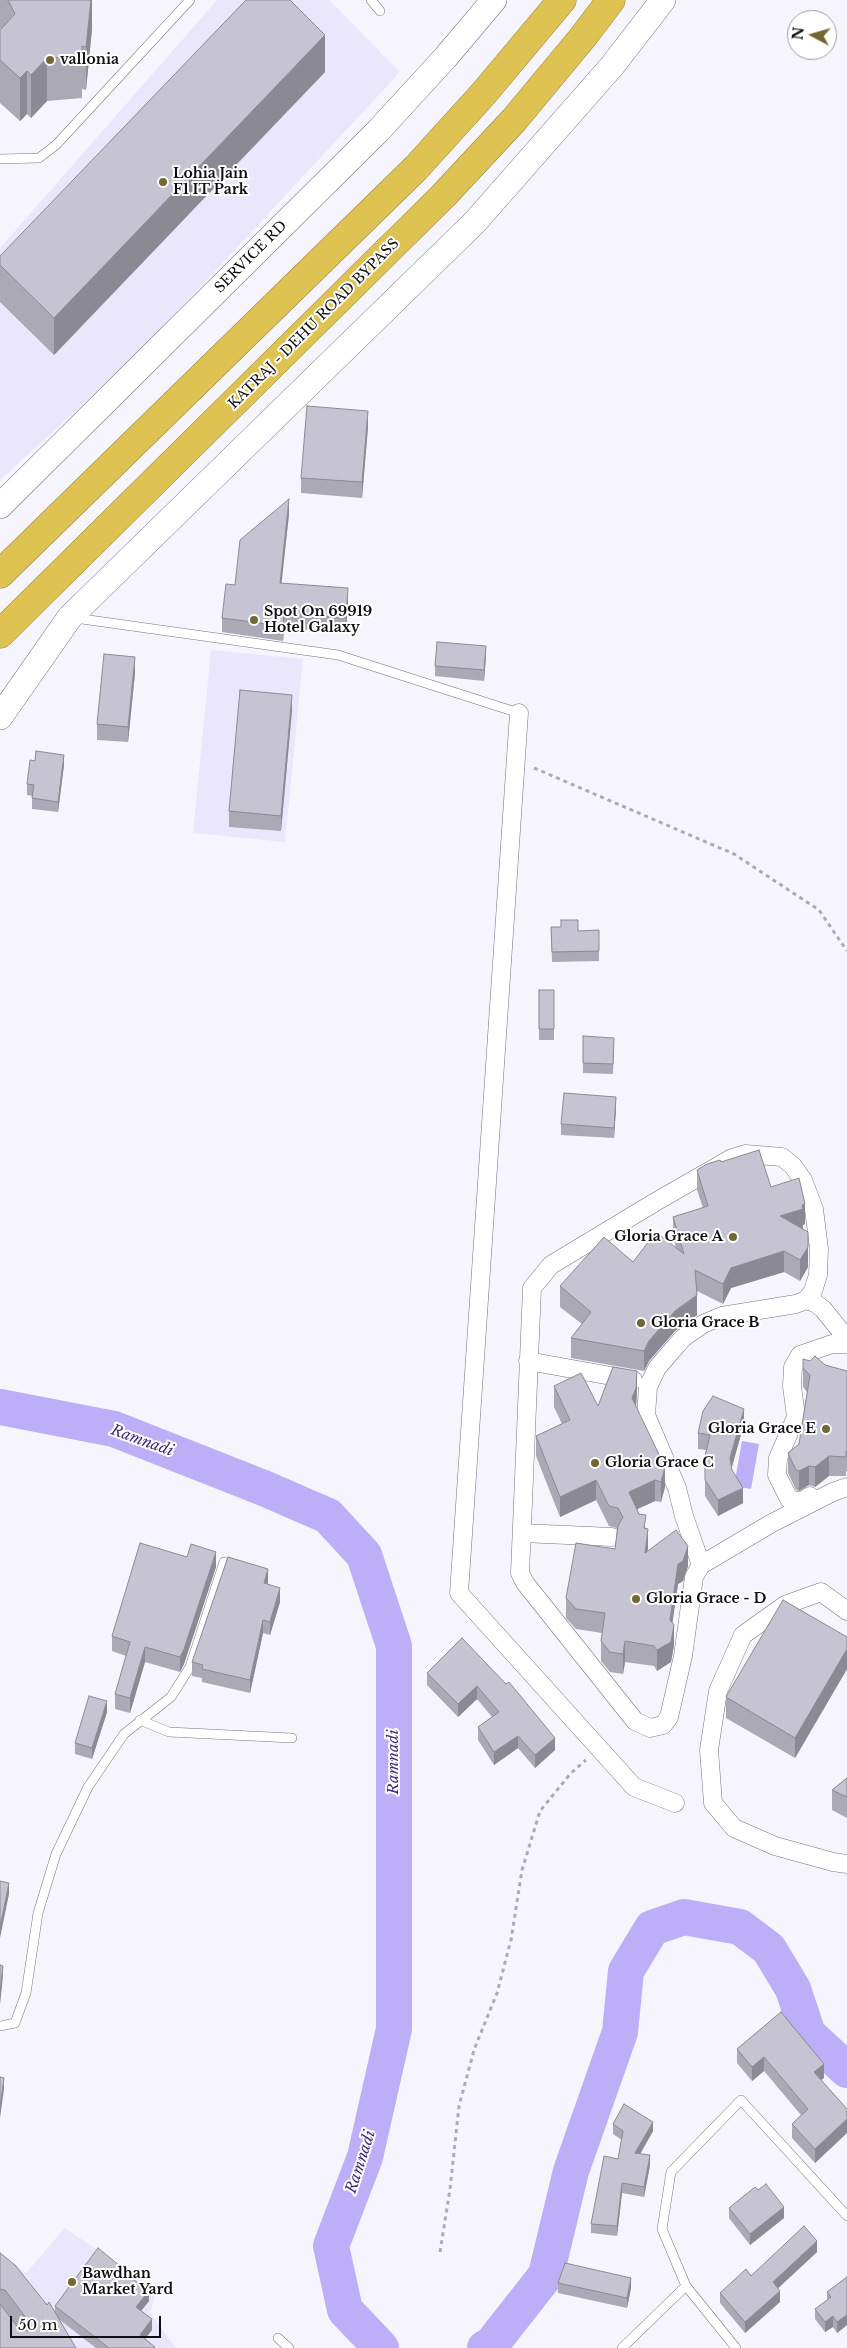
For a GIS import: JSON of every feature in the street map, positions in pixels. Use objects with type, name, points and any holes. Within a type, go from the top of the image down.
[{"type":"highway","points":[[0,574],[416,168],[484,93],[562,0]]},
{"type":"highway","name":"KATRAJ - DEHU ROAD BYPASS","points":[[0,634],[444,195],[514,120],[611,0]]},
{"type":"street","name":"SERVICE RD","points":[[0,506],[378,131],[440,64],[494,0]]},
{"type":"street","points":[[0,717],[70,617],[474,222],[612,66],[663,0]]},
{"type":"street","points":[[518,713],[459,1593],[634,1787],[675,1803]]},
{"type":"street","points":[[701,1565],[684,1516],[677,1488],[646,1414],[646,1400],[650,1383],[658,1368],[683,1338],[703,1324],[722,1316],[796,1304],[806,1300],[813,1291],[818,1275],[819,1249],[814,1209],[803,1180],[793,1166],[782,1157],[745,1154],[732,1158],[551,1265],[532,1288],[520,1573],[525,1583],[635,1721],[650,1728],[663,1725],[669,1717],[683,1656],[694,1577],[701,1565],[772,1523],[833,1492],[847,1487]]},
{"type":"street","points":[[806,1300],[815,1303],[823,1309],[847,1339]]},
{"type":"street","points":[[847,1344],[832,1344],[800,1355],[793,1367],[792,1386],[796,1417],[778,1458],[777,1475],[789,1499],[801,1502],[832,1483],[847,1480]]},
{"type":"street","points":[[528,1361],[650,1383]]},
{"type":"street","points":[[522,1533],[612,1537]]},
{"type":"street","points":[[847,1611],[821,1592],[785,1605],[743,1636],[718,1690],[708,1750],[713,1803],[734,1828],[775,1846],[847,1864]]},
{"type":"lane","points":[[0,159],[39,158],[56,145],[190,0]]},
{"type":"lane","points":[[371,0],[380,11]]},
{"type":"lane","points":[[70,617],[338,655],[518,713]]},
{"type":"lane","points":[[0,2026],[15,2023],[26,1993],[38,1913],[56,1854],[88,1787],[124,1734],[171,1696],[190,1667],[224,1562]]},
{"type":"lane","points":[[140,1720],[168,1732],[292,1738]]},
{"type":"lane","points":[[736,2348],[686,2286],[662,2229],[671,2172],[741,2100],[847,2216]]},
{"type":"lane","points":[[622,2348],[686,2286]]},
{"type":"lane","points":[[278,2338],[289,2348]]},
{"type":"path","points":[[515,760],[734,854],[819,910],[847,951]]},
{"type":"path","points":[[440,2252],[450,2189],[459,2106],[474,2050],[497,1994],[511,1940],[522,1870],[540,1811],[571,1773],[599,1748]]},
{"type":"shaded area","points":[[217,0],[329,0],[400,72],[137,355],[0,480],[0,248]]},
{"type":"shaded area","points":[[211,650],[303,659],[285,842],[193,833]]},
{"type":"shaded area","points":[[742,1441],[759,1444],[751,1489],[734,1486]]},
{"type":"shaded area","name":"Bawdhan Market Yard","points":[[65,2228],[157,2290],[150,2312],[176,2348],[0,2348],[0,2252],[26,2273]]},
{"type":"building","points":[[8,0],[91,0],[86,47],[82,46],[82,56],[47,58],[31,75],[27,71],[20,78],[0,60],[0,30],[15,14]]},
{"type":"building","name":"Lohia Jain F1 IT Park","points":[[246,0],[290,0],[325,35],[54,318],[0,265],[0,256]]},
{"type":"building","points":[[307,406],[368,411],[362,482],[301,478]]},
{"type":"building","points":[[289,499],[280,583],[348,588],[346,618],[284,613],[283,626],[222,618],[226,584],[235,585],[240,540]]},
{"type":"building","points":[[437,642],[486,646],[484,670],[435,666]]},
{"type":"building","points":[[104,654],[135,657],[128,727],[97,724]]},
{"type":"building","points":[[240,690],[292,695],[281,816],[229,811]]},
{"type":"building","points":[[36,751],[64,755],[58,802],[32,798],[34,785],[27,784],[30,760],[35,761]]},
{"type":"building","points":[[561,920],[578,920],[578,931],[599,930],[599,951],[552,952],[551,927],[561,927]]},
{"type":"building","points":[[539,990],[554,990],[554,1029],[539,1029]]},
{"type":"building","points":[[583,1036],[614,1038],[613,1064],[583,1063]]},
{"type":"building","points":[[564,1093],[616,1097],[614,1128],[561,1124]]},
{"type":"building","points":[[759,1150],[771,1187],[799,1178],[805,1204],[802,1205],[803,1209],[780,1216],[808,1232],[808,1247],[800,1260],[784,1251],[731,1268],[723,1284],[695,1270],[697,1295],[675,1311],[649,1341],[644,1351],[571,1338],[591,1312],[560,1286],[604,1237],[633,1262],[656,1232],[684,1254],[673,1217],[708,1206],[697,1170],[707,1164],[720,1160],[721,1162]]},
{"type":"building","name":"Gloria Grace E","points":[[815,1356],[825,1365],[847,1371],[847,1451],[846,1457],[829,1456],[815,1467],[809,1466],[799,1471],[796,1470],[788,1453],[799,1444],[810,1375],[803,1368],[803,1359],[810,1361]]},
{"type":"building","points":[[613,1367],[637,1371],[636,1388],[632,1398],[665,1467],[661,1482],[655,1480],[629,1492],[639,1514],[646,1515],[644,1528],[648,1529],[645,1553],[676,1530],[688,1546],[683,1561],[678,1564],[670,1620],[674,1625],[671,1642],[657,1650],[654,1646],[625,1641],[623,1654],[610,1652],[601,1641],[605,1613],[576,1609],[566,1598],[576,1543],[615,1549],[618,1526],[623,1517],[618,1508],[609,1506],[596,1480],[560,1497],[536,1436],[570,1420],[554,1386],[581,1373],[598,1406]]},
{"type":"building","points":[[713,1396],[744,1409],[730,1458],[732,1470],[743,1488],[718,1500],[705,1480],[705,1456],[710,1435],[698,1433],[703,1411]]},
{"type":"building","points":[[140,1543],[187,1557],[191,1544],[216,1552],[180,1657],[145,1647],[130,1698],[115,1694],[130,1642],[112,1636]]},
{"type":"building","points":[[228,1557],[268,1569],[264,1583],[280,1588],[270,1622],[263,1620],[250,1680],[202,1669],[203,1665],[192,1662]]},
{"type":"building","points":[[783,1600],[847,1637],[847,1649],[795,1738],[726,1697]]},
{"type":"building","points":[[462,1638],[506,1684],[509,1682],[555,1738],[535,1755],[518,1736],[494,1752],[478,1727],[499,1712],[477,1686],[458,1704],[427,1673]]},
{"type":"building","points":[[89,1696],[107,1701],[92,1748],[75,1743]]},
{"type":"building","points":[[847,1778],[847,1797],[832,1790]]},
{"type":"building","points":[[0,1881],[9,1883],[0,1927]]},
{"type":"building","points":[[0,1965],[3,1966],[0,1994]]},
{"type":"building","points":[[781,2012],[824,2064],[814,2072],[847,2109],[847,2119],[815,2149],[792,2124],[808,2109],[764,2057],[752,2067],[737,2049]]},
{"type":"building","points":[[0,2077],[4,2078],[0,2107]]},
{"type":"building","points":[[624,2104],[653,2122],[635,2153],[650,2155],[644,2187],[622,2183],[617,2226],[591,2224],[604,2156],[618,2159],[623,2131],[613,2124]]},
{"type":"building","points":[[766,2184],[784,2207],[750,2234],[729,2208],[755,2187],[758,2190]]},
{"type":"building","points":[[804,2226],[817,2241],[773,2282],[780,2291],[745,2322],[720,2293],[746,2269],[751,2276]]},
{"type":"building","points":[[98,2248],[131,2275],[130,2277],[149,2291],[136,2307],[152,2319],[140,2335],[154,2348],[109,2348],[55,2306]]},
{"type":"building","points":[[0,2253],[15,2265],[47,2305],[49,2302],[76,2348],[0,2348],[0,2304],[20,2330],[28,2331],[31,2328],[30,2323],[5,2290],[0,2289]]},
{"type":"building","points":[[565,2263],[631,2278],[627,2298],[558,2283]]},
{"type":"building","points":[[847,2277],[847,2315],[837,2322],[833,2316],[825,2322],[815,2309],[831,2297],[827,2292]]},
{"type":"waterway","name":"Ramnadi","points":[[0,1407],[114,1429],[266,1489],[328,1516],[364,1555],[394,1646],[394,2029],[365,2157],[331,2246],[345,2310],[381,2348]]},
{"type":"waterway","name":"Ramnadi","points":[[485,2348],[491,2345],[546,2275],[571,2171],[620,2032],[626,1971],[652,1928],[684,1917],[740,1927],[769,1949],[793,1989],[808,2034],[847,2070]]},
{"type":"place","name":"vallonia","points":[[50,60]]},
{"type":"place","name":"Lohia Jain F1 IT Park","points":[[163,182]]},
{"type":"place","name":"Spot On 69919 Hotel Galaxy","points":[[254,620]]},
{"type":"place","name":"Gloria Grace A","points":[[733,1237]]},
{"type":"place","name":"Gloria Grace B","points":[[641,1323]]},
{"type":"place","name":"Gloria Grace E","points":[[826,1429]]},
{"type":"place","name":"Gloria Grace C","points":[[595,1463]]},
{"type":"place","name":"Gloria Grace - D","points":[[636,1599]]},
{"type":"place","name":"Bawdhan Market Yard","points":[[72,2282]]}]
